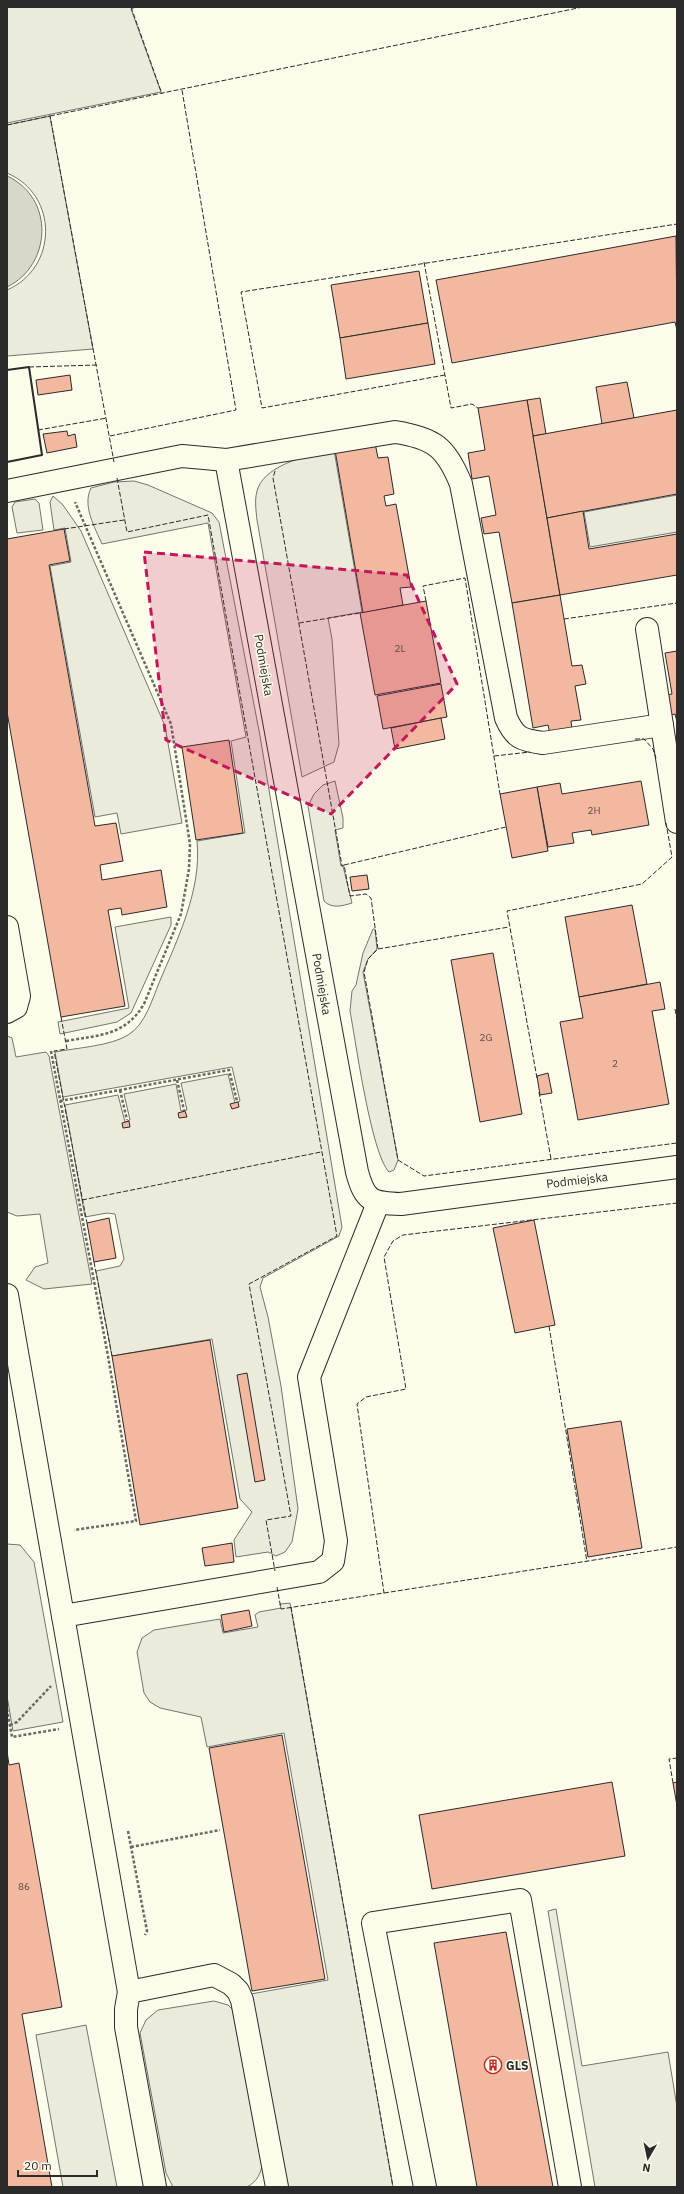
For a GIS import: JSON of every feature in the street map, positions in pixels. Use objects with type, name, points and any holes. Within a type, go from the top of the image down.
[{"type":"street","points":[[7,491],[182,456],[226,460],[395,432],[416,435],[429,440],[441,450],[454,468],[461,484],[506,718],[512,730],[524,740],[543,743],[662,725]]},
{"type":"street","name":"Podmiejska","points":[[226,460],[357,1172],[362,1191],[378,1203],[400,1204],[677,1167]]},
{"type":"street","points":[[646,629],[677,822]]},
{"type":"street","points":[[7,927],[20,996],[16,1007],[7,1012]]},
{"type":"street","points":[[63,1616],[319,1572],[333,1561],[336,1541],[309,1377],[378,1203]]},
{"type":"street","points":[[7,1295],[129,1992],[126,2009],[126,2027],[155,2187]]},
{"type":"street","points":[[424,2187],[373,1923],[520,1900],[570,2187]]},
{"type":"street","points":[[129,1992],[214,1975],[224,1979],[238,1991],[242,2000],[277,2187]]},
{"type":"path","points":[[66,1041],[113,1031],[124,1027],[137,1016],[180,920],[187,881],[190,844],[171,724],[71,495],[68,478]]},
{"type":"path","points":[[49,1534],[136,1520],[108,1356],[51,1051]]},
{"type":"path","points":[[60,1101],[229,1070],[237,1101]]},
{"type":"path","points":[[178,1080],[184,1110]]},
{"type":"path","points":[[120,1090],[127,1120]]},
{"type":"path","points":[[10,1726],[16,1722],[53,1683]]},
{"type":"path","points":[[7,1710],[12,1737],[62,1728]]},
{"type":"path","points":[[131,1847],[220,1830]]},
{"type":"highlighted area","points":[[144,552],[407,575],[457,684],[331,814],[166,740]]},
{"type":"shaded area","points":[[7,7],[136,7],[131,9],[161,92],[7,123]]},
{"type":"shaded area","points":[[50,116],[93,349],[7,356],[7,290],[24,280],[36,266],[43,249],[46,232],[43,214],[36,197],[24,183],[7,173],[7,125]]},
{"type":"shaded area","points":[[7,176],[23,186],[34,200],[40,215],[42,232],[39,248],[33,263],[22,277],[7,287]]},
{"type":"shaded area","points":[[334,450],[362,612],[328,618],[332,639],[339,744],[334,762],[302,777],[257,520],[256,496],[258,488],[263,480],[270,472],[280,466],[302,457]]},
{"type":"shaded area","points":[[134,481],[148,485],[212,513],[219,522],[260,736],[342,1227],[339,1236],[263,1278],[260,1287],[268,1317],[281,1386],[298,1509],[292,1542],[285,1552],[276,1556],[268,1552],[236,1557],[234,1540],[252,1512],[240,1499],[212,1339],[112,1356],[96,1271],[120,1266],[124,1259],[115,1214],[107,1213],[85,1217],[65,1105],[118,1095],[125,1122],[130,1120],[124,1094],[176,1084],[181,1111],[187,1110],[181,1083],[228,1074],[235,1103],[240,1101],[232,1067],[63,1097],[55,1052],[112,1042],[121,1039],[134,1031],[143,1019],[151,1004],[187,914],[196,878],[198,859],[197,841],[245,833],[231,741],[246,737],[208,523],[102,544],[90,517],[88,502],[91,488],[114,482]]},
{"type":"shaded area","points":[[677,495],[677,532],[590,547],[584,512]]},
{"type":"shaded area","points":[[53,496],[63,505],[81,531],[165,726],[182,823],[121,834],[117,813],[95,817],[50,566],[71,562],[65,528],[54,530],[50,502]]},
{"type":"shaded area","points":[[35,499],[39,503],[43,530],[17,533],[12,507],[15,502]]},
{"type":"shaded area","points":[[335,781],[343,818],[343,828],[335,830],[341,866],[343,866],[352,903],[337,906],[327,904],[324,901],[308,806],[314,794],[323,785]]},
{"type":"shaded area","points":[[171,917],[171,925],[131,1013],[117,1022],[60,1034],[58,1022],[129,1008],[115,927]]},
{"type":"shaded area","points":[[373,929],[375,929],[377,949],[368,959],[363,972],[398,1160],[394,1170],[389,1172],[382,1161],[370,1121],[350,1011],[352,991],[356,985],[363,953]]},
{"type":"shaded area","points":[[7,1036],[12,1038],[16,1057],[46,1052],[49,1056],[92,1284],[44,1289],[26,1280],[35,1267],[48,1263],[40,1214],[17,1216],[7,1212]]},
{"type":"shaded area","points":[[7,1544],[20,1545],[34,1562],[63,1722],[13,1731],[7,1696]]},
{"type":"shaded area","points":[[290,1603],[393,2187],[285,2187],[251,1994],[328,1980],[284,1733],[207,1747],[201,1717],[160,1708],[150,1702],[144,1693],[137,1652],[142,1638],[154,1630],[220,1619],[223,1633],[258,1627],[255,1615],[259,1612],[281,1608],[280,1604]]},
{"type":"shaded area","points":[[556,1909],[582,2066],[668,2052],[677,2107],[677,2187],[595,2187],[548,1911]]},
{"type":"shaded area","points":[[214,2001],[228,2005],[233,2010],[263,2161],[260,2173],[251,2185],[247,2187],[173,2187],[166,2173],[140,2033],[146,2020],[158,2010]]},
{"type":"shaded area","points":[[86,2025],[117,2187],[63,2187],[36,2035]]},
{"type":"building","points":[[676,236],[677,330],[675,322],[452,363],[436,280]]},
{"type":"building","points":[[419,271],[428,323],[340,338],[331,285]]},
{"type":"building","points":[[428,323],[435,364],[346,379],[340,338]]},
{"type":"building","points":[[70,375],[72,390],[38,395],[36,380]]},
{"type":"building","points":[[627,382],[634,418],[602,424],[596,387]]},
{"type":"building","points":[[540,398],[546,434],[533,436],[527,400]]},
{"type":"building","points":[[527,400],[560,595],[512,603],[499,532],[484,534],[481,518],[496,515],[489,476],[472,479],[468,453],[485,450],[478,408]]},
{"type":"building","points":[[677,410],[677,494],[547,518],[533,436]]},
{"type":"building","points":[[67,431],[68,436],[75,434],[77,447],[47,453],[43,434]]},
{"type":"building","points":[[375,443],[378,458],[388,457],[394,494],[384,496],[386,506],[396,504],[411,587],[400,588],[403,605],[363,613],[335,450]]},
{"type":"building","points":[[583,511],[589,549],[677,534],[677,575],[560,595],[547,518]]},
{"type":"building","points":[[64,529],[70,561],[49,565],[95,826],[116,823],[123,861],[100,865],[102,880],[161,870],[167,907],[122,915],[121,908],[108,910],[125,1006],[61,1017],[7,712],[7,539]]},
{"type":"building","points":[[560,595],[572,666],[582,665],[586,684],[575,686],[581,720],[571,721],[572,730],[550,734],[548,725],[533,728],[512,603]]},
{"type":"building","points":[[426,601],[441,683],[375,695],[360,613]]},
{"type":"building","points":[[677,651],[677,722],[675,714],[671,715],[667,695],[672,694],[665,653]]},
{"type":"building","points":[[441,684],[447,717],[383,729],[377,696]]},
{"type":"building","points":[[441,718],[445,739],[395,749],[391,728]]},
{"type":"building","points":[[229,740],[243,833],[196,840],[182,747]]},
{"type":"building","points":[[641,781],[649,825],[592,835],[591,830],[572,833],[574,843],[548,847],[537,787],[560,783],[562,794]]},
{"type":"building","points":[[537,787],[548,851],[512,858],[500,794]]},
{"type":"building","points":[[367,875],[369,889],[352,891],[350,877]]},
{"type":"building","points":[[632,905],[647,984],[579,997],[565,917]]},
{"type":"building","points":[[493,953],[522,1114],[480,1122],[451,960]]},
{"type":"building","points":[[660,982],[665,1009],[652,1011],[669,1104],[578,1120],[560,1022],[583,1018],[579,997]]},
{"type":"building","points":[[548,1073],[552,1093],[540,1095],[537,1076]]},
{"type":"building","points":[[238,1102],[239,1107],[232,1109],[230,1104]]},
{"type":"building","points":[[185,1111],[187,1117],[179,1118],[178,1113]]},
{"type":"building","points":[[129,1121],[130,1127],[123,1128],[122,1123]]},
{"type":"building","points":[[109,1218],[116,1258],[94,1262],[87,1223]]},
{"type":"building","points":[[534,1220],[555,1325],[515,1333],[493,1228]]},
{"type":"building","points":[[210,1340],[238,1508],[140,1525],[112,1356]]},
{"type":"building","points":[[247,1373],[265,1480],[255,1482],[237,1375]]},
{"type":"building","points":[[621,1421],[642,1548],[588,1557],[567,1429]]},
{"type":"building","points":[[232,1543],[234,1562],[205,1566],[202,1548]]},
{"type":"building","points":[[249,1610],[252,1626],[224,1632],[221,1615]]},
{"type":"building","points":[[282,1735],[325,1979],[252,1991],[209,1748]]},
{"type":"building","points":[[7,1751],[9,1765],[19,1763],[62,2007],[22,2014],[52,2187],[7,2187]]},
{"type":"building","points":[[612,1782],[625,1856],[432,1889],[419,1815]]},
{"type":"building","points":[[677,1782],[677,1806],[673,1783]]},
{"type":"building","name":"GLS","points":[[506,1932],[553,2187],[477,2187],[434,1943]]},
{"type":"fence","points":[[131,7],[162,94]]},
{"type":"fence","points":[[50,116],[583,7]]},
{"type":"fence","points":[[110,436],[236,410],[182,90]]},
{"type":"fence","points":[[7,125],[50,116],[114,462]]},
{"type":"fence","points":[[445,375],[262,408],[241,292],[677,224]]},
{"type":"fence","points":[[424,262],[451,408],[472,404],[478,408]]},
{"type":"fence","points":[[29,367],[97,365]]},
{"type":"fence","points":[[38,430],[107,418]]},
{"type":"fence","points":[[275,471],[273,478],[342,866],[344,865],[350,896],[366,894],[371,898],[378,949],[368,959],[364,972],[398,1160],[424,1176],[677,1143]]},
{"type":"fence","points":[[117,478],[127,532],[208,515],[337,1236],[249,1284],[291,1516],[266,1520],[275,1571]]},
{"type":"fence","points":[[64,529],[124,520]]},
{"type":"fence","points":[[426,601],[423,586],[465,578],[500,794]]},
{"type":"fence","points":[[564,619],[677,603]]},
{"type":"fence","points":[[299,623],[360,613]]},
{"type":"fence","points":[[635,739],[644,739],[653,749],[656,758]]},
{"type":"fence","points":[[494,756],[530,752]]},
{"type":"fence","points":[[537,1078],[507,911],[642,884],[672,857],[666,823]]},
{"type":"fence","points":[[344,865],[506,827]]},
{"type":"fence","points":[[378,949],[509,927]]},
{"type":"fence","points":[[675,1009],[677,1020]]},
{"type":"fence","points":[[61,1017],[67,1049],[54,1051],[87,1223]]},
{"type":"fence","points":[[539,1092],[551,1159]]},
{"type":"fence","points":[[82,1200],[321,1152]]},
{"type":"fence","points":[[277,1587],[281,1609],[384,1593],[357,1404],[366,1397],[406,1389],[384,1257],[393,1241],[403,1235],[677,1203]]},
{"type":"fence","points":[[94,1262],[112,1356]]},
{"type":"fence","points":[[549,1326],[587,1562]]},
{"type":"fence","points":[[384,1593],[677,1547]]},
{"type":"fence","points":[[291,1607],[393,2187]]},
{"type":"fence","points":[[673,1783],[669,1759],[677,1758]]},
{"type":"wall","points":[[7,370],[29,367],[42,455],[7,462]]},
{"type":"place","name":"GLS","points":[[493,2065]]}]
